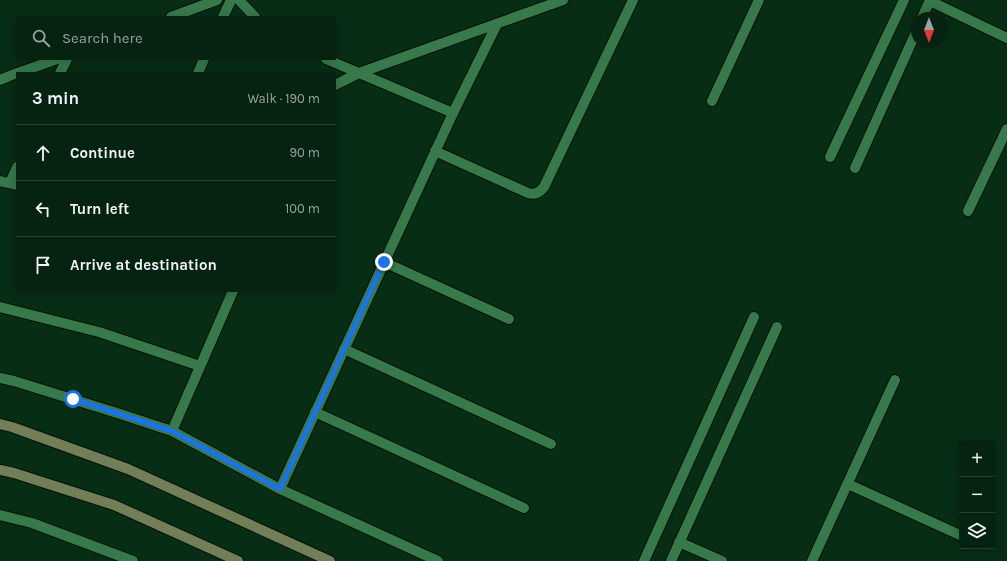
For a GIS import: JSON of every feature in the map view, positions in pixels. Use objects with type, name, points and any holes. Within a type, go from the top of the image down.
[{"type":"main road","points":[[0,424],[128,469],[330,561]]},
{"type":"main road","points":[[0,470],[14,473],[114,506],[238,561]]},
{"type":"street","points":[[174,16],[217,0]]},
{"type":"street","points":[[223,16],[231,0]]},
{"type":"street","points":[[240,0],[254,16]]},
{"type":"street","points":[[336,84],[359,73],[562,0]]},
{"type":"street","points":[[435,151],[528,193],[533,194],[541,191],[633,0]]},
{"type":"street","points":[[712,101],[759,0]]},
{"type":"street","points":[[830,156],[904,0]]},
{"type":"street","points":[[925,12],[930,0],[1007,38]]},
{"type":"street","points":[[280,489],[435,151],[497,24]]},
{"type":"street","points":[[855,168],[911,43]]},
{"type":"street","points":[[21,72],[54,60]]},
{"type":"street","points":[[60,72],[66,60]]},
{"type":"street","points":[[198,72],[204,60]]},
{"type":"street","points":[[328,60],[453,113]]},
{"type":"street","points":[[0,80],[16,74]]},
{"type":"street","points":[[968,211],[1007,129]]},
{"type":"street","points":[[9,183],[16,169]]},
{"type":"street","points":[[384,262],[509,320]]},
{"type":"street","points":[[172,431],[233,292]]},
{"type":"street","points":[[0,307],[99,332],[200,366]]},
{"type":"street","points":[[644,561],[754,317]]},
{"type":"street","points":[[671,561],[777,327]]},
{"type":"street","points":[[344,349],[551,444]]},
{"type":"street","points":[[0,378],[14,381],[172,431],[280,489],[438,561]]},
{"type":"street","points":[[812,561],[895,380]]},
{"type":"street","points":[[315,412],[524,508]]},
{"type":"street","points":[[848,484],[959,535]]},
{"type":"street","points":[[0,515],[32,523],[133,561]]},
{"type":"street","points":[[680,542],[722,561]]},
{"type":"route","points":[[73,399],[172,431],[280,489],[384,262]]}]
